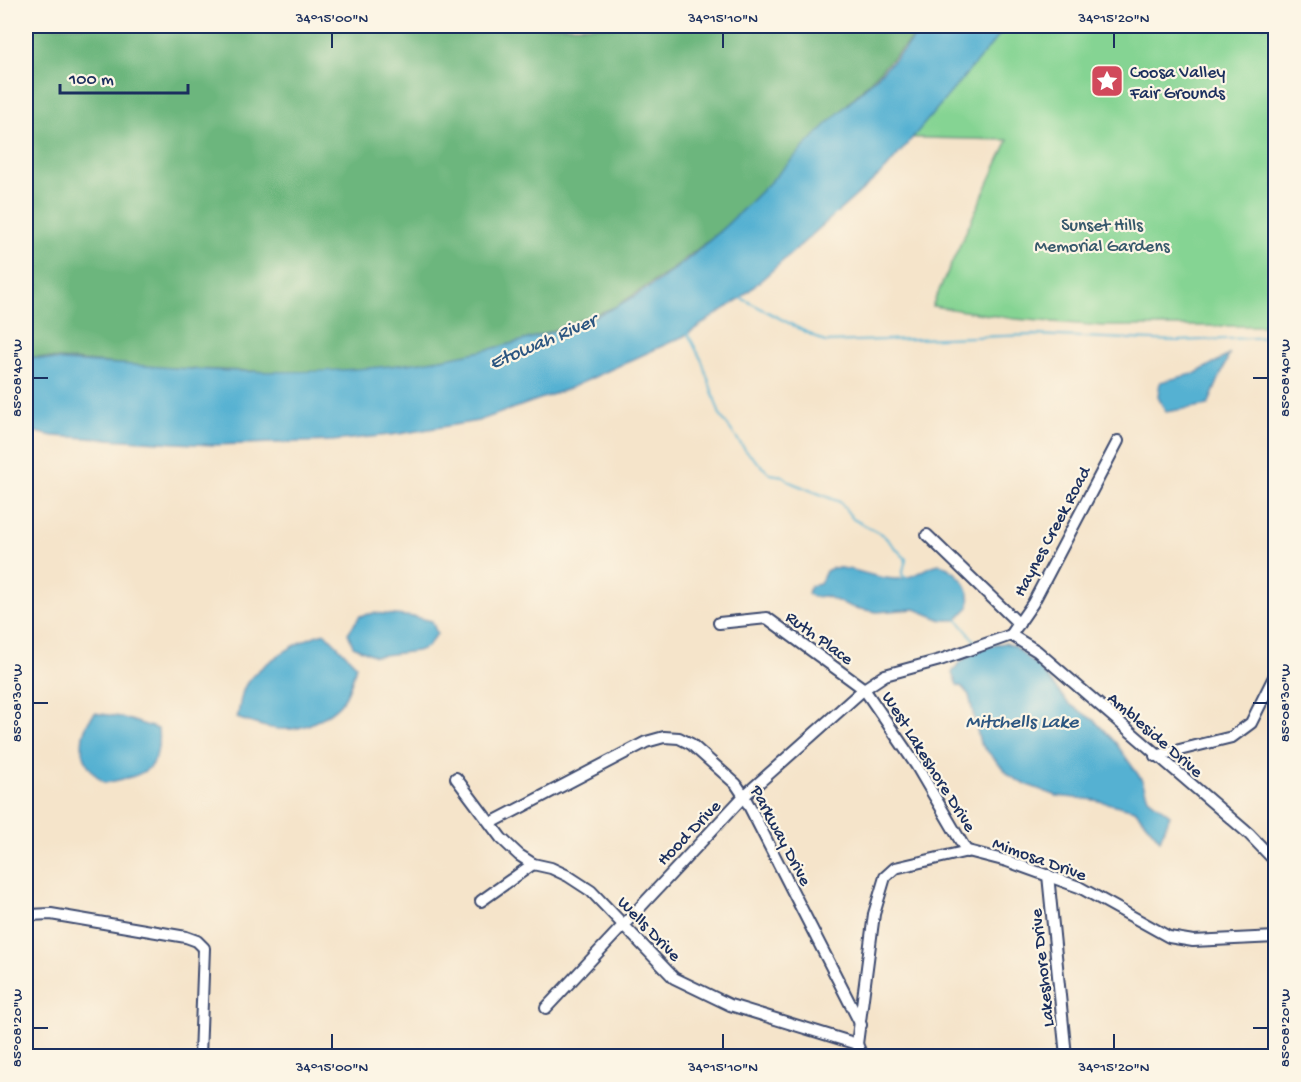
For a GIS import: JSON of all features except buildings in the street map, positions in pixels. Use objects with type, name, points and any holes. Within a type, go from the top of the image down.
[{"type":"street","name":"Haynes Creek Road","points":[[1011,635],[1033,603],[1118,441]]},
{"type":"street","points":[[927,535],[1019,624]]},
{"type":"street","name":"Ruth Place","points":[[719,623],[767,618],[864,689]]},
{"type":"street","points":[[864,689],[885,675],[940,660],[1011,635]]},
{"type":"street","name":"Ambleside Drive","points":[[1011,635],[1037,651],[1155,756],[1249,834],[1275,862]]},
{"type":"street","points":[[1155,756],[1233,737],[1251,723],[1275,673]]},
{"type":"street","name":"Hood Drive","points":[[546,1008],[744,796],[864,689]]},
{"type":"street","name":"West Lakeshore Drive","points":[[864,689],[916,765],[967,852]]},
{"type":"street","name":"Parkway Drive","points":[[491,823],[646,742],[664,737],[679,738],[691,744],[736,784],[744,796],[861,1025]]},
{"type":"street","name":"Wells Drive","points":[[456,778],[501,838],[533,864],[551,868],[591,891],[674,978],[764,1017],[857,1044]]},
{"type":"street","name":"Mimosa Drive","points":[[857,1044],[874,914],[885,877],[895,868],[967,852],[1007,861],[1079,887],[1169,937],[1193,941],[1275,938]]},
{"type":"street","points":[[481,901],[533,864]]},
{"type":"street","name":"Lakeshore Drive","points":[[1048,875],[1066,1056]]},
{"type":"street","points":[[26,920],[29,915],[51,914],[186,937],[197,941],[204,948],[200,1056]]},
{"type":"street","points":[[857,1044],[862,1056]]},
{"type":"green space","points":[[26,26],[924,26],[736,218],[670,271],[615,307],[535,337],[480,352],[418,364],[361,371],[301,373],[166,368],[26,356]]},
{"type":"green space","name":"Sunset Hills Memorial Gardens","points":[[990,26],[1275,26],[1275,326],[1103,326],[1015,319],[932,306],[1008,140],[886,137]]},
{"type":"water","name":"Etowah River","points":[[924,26],[1007,26],[886,169],[741,298],[684,336],[568,389],[478,421],[399,434],[332,441],[213,445],[53,436],[26,430],[26,356],[65,361],[229,371],[325,371],[372,368],[467,354],[514,343],[565,328],[603,313],[645,290],[699,250],[749,204],[887,67]]},
{"type":"water","points":[[1229,355],[1208,405],[1166,412],[1158,397],[1160,382],[1196,373]]},
{"type":"water","points":[[940,564],[953,571],[963,581],[969,593],[969,607],[956,620],[942,620],[915,609],[877,612],[854,608],[825,596],[813,597],[808,594],[810,586],[820,584],[826,571],[832,568],[897,579],[910,577]]},
{"type":"water","points":[[374,613],[432,621],[437,634],[427,647],[417,651],[375,656],[353,646],[348,633],[360,616]]},
{"type":"water","points":[[325,633],[356,665],[348,691],[336,708],[311,724],[292,729],[271,728],[237,718],[243,690],[259,670],[293,647]]},
{"type":"water","name":"Mitchells Lake","points":[[1005,643],[1014,646],[1040,669],[1068,703],[1095,721],[1115,742],[1142,780],[1148,798],[1170,815],[1160,840],[1135,810],[1095,800],[1057,796],[1020,782],[1009,775],[980,743],[969,695],[957,685],[952,673],[961,662],[975,652]]},
{"type":"water","points":[[95,713],[121,717],[158,729],[157,755],[147,770],[105,783],[97,776],[85,759],[82,741],[88,722]]},
{"type":"waterway","points":[[741,298],[825,342],[1034,335],[1177,341],[1276,337]]},
{"type":"waterway","points":[[687,332],[702,361],[720,415],[746,451],[770,474],[783,476],[792,483],[840,502],[853,519],[883,535],[906,559],[902,575],[906,578]]},
{"type":"waterway","points":[[957,619],[977,644]]},
{"type":"place","name":"Coosa Valley Fair Grounds","points":[[1107,81]]}]
